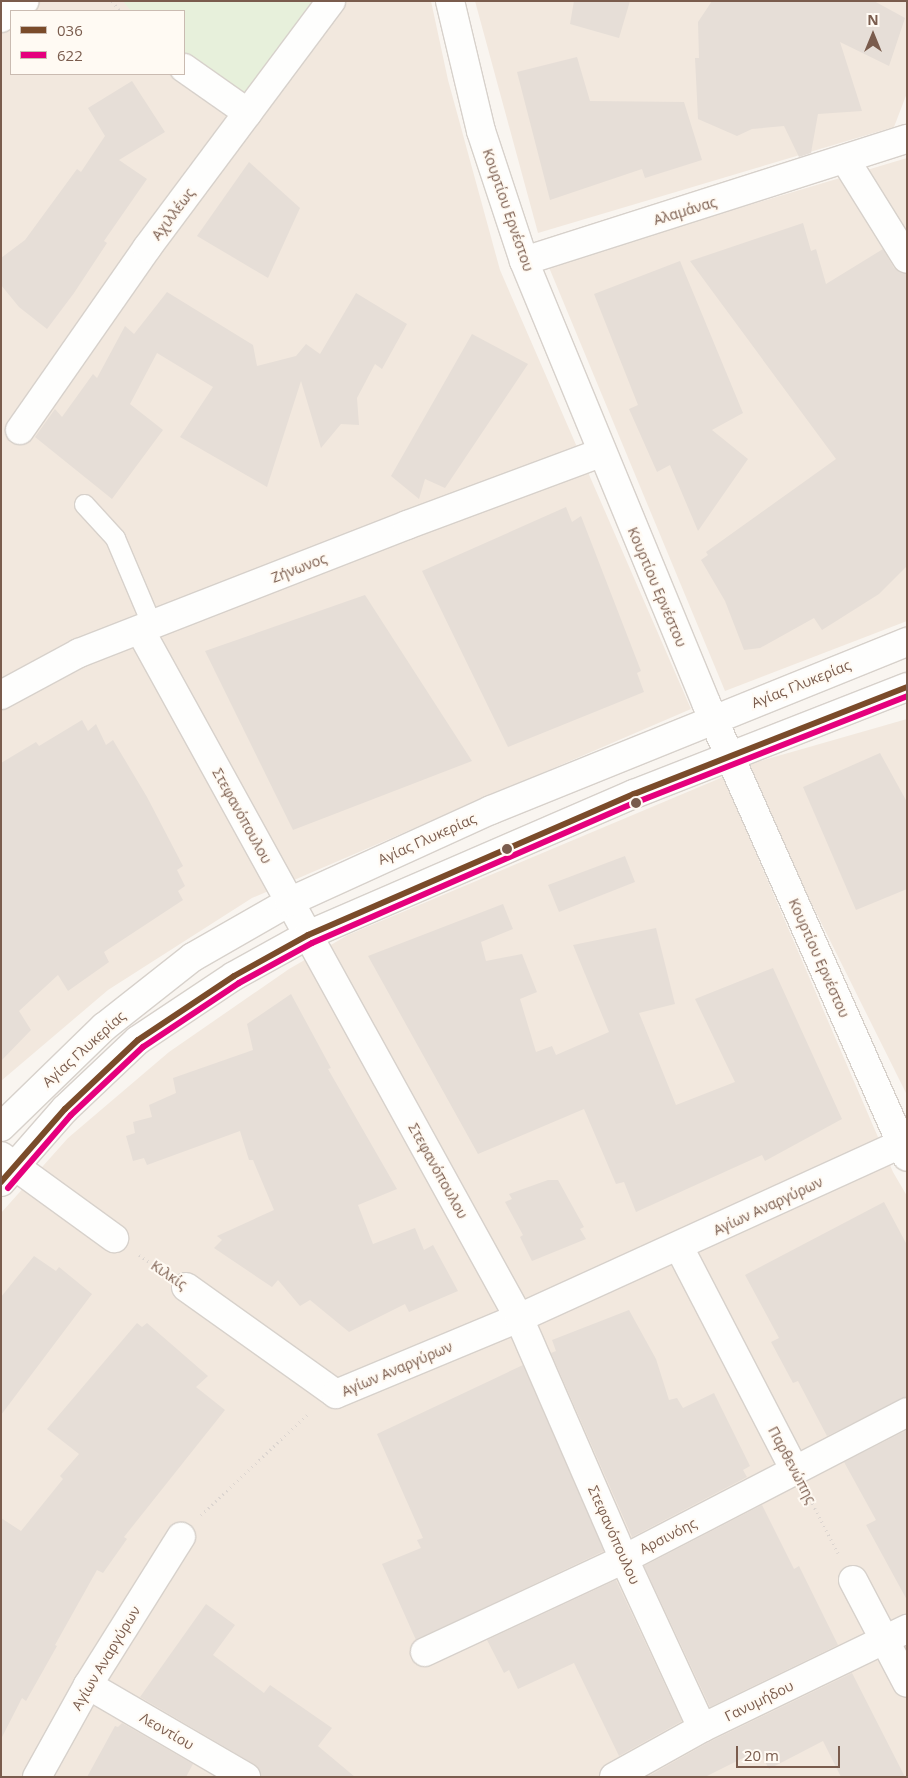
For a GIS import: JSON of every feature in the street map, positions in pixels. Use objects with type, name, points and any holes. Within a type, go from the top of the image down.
[{"type":"street","points":[[12,10],[24,1]]},
{"type":"street","name":"Αχιλλέως","points":[[20,430],[146,248],[331,1]]},
{"type":"street","name":"Κουρτίου Ερνέστου","points":[[450,1],[481,130],[524,261],[601,454],[713,719],[904,1147]]},
{"type":"street","points":[[185,69],[248,113]]},
{"type":"street","name":"Αλαμάνας","points":[[524,261],[846,161],[907,139]]},
{"type":"street","points":[[846,161],[907,259]]},
{"type":"street","name":"Ζήνωνος","points":[[1,695],[79,653],[407,525],[601,454]]},
{"type":"street","name":"Στεφανόπουλου","points":[[146,628],[289,902],[519,1318],[624,1559],[702,1728]]},
{"type":"street","name":"Αγίας Γλυκερίας","points":[[1,1127],[104,1027],[193,957],[289,902],[491,810],[907,642]]},
{"type":"street","points":[[114,1238],[6,1168],[64,1109],[138,1040],[234,976],[308,934],[364,908],[730,756],[907,687]]},
{"type":"street","name":"Αγίων Αναργύρων","points":[[336,1394],[519,1318],[904,1147]]},
{"type":"street","name":"Παρθενώπης","points":[[679,1247],[795,1471]]},
{"type":"street","name":"Κιλκίς","points":[[186,1287],[336,1394]]},
{"type":"street","name":"Αρσινόης","points":[[425,1652],[624,1559],[907,1412]]},
{"type":"street","name":"Αγίων Αναργύρων","points":[[36,1777],[88,1685],[180,1538]]},
{"type":"street","points":[[853,1580],[895,1635],[907,1683]]},
{"type":"street","name":"Γανυμήδου","points":[[614,1777],[702,1728],[895,1635]]},
{"type":"street","name":"Λεοντίου","points":[[88,1685],[246,1777]]},
{"type":"lane","name":"Στεφανόπουλου","points":[[84,504],[105,524],[124,554],[146,628]]},
{"type":"path","name":"Κιλκίς","points":[[114,1238],[186,1287]]},
{"type":"path","name":"Αγίων Αναργύρων","points":[[180,1538],[224,1492],[305,1416],[336,1394]]},
{"type":"path","name":"Παρθενώπης","points":[[795,1471],[853,1580]]},
{"type":"shaded area","points":[[1,1],[431,1],[448,80],[500,270],[691,709],[252,898],[108,990],[1,1081]]},
{"type":"shaded area","points":[[475,1],[907,1],[907,93],[894,127],[538,233]]},
{"type":"shaded area","points":[[907,158],[907,621],[725,691],[548,265]]},
{"type":"shaded area","points":[[907,719],[907,1095],[743,766]]},
{"type":"shaded area","points":[[723,777],[893,1172],[907,1196],[907,1777],[1,1777],[1,1213],[68,1138],[169,1052],[289,969],[348,935]]},
{"type":"green space","points":[[123,1],[317,1],[246,101],[185,59],[185,10],[130,10]]},
{"type":"building","points":[[574,1],[630,1],[619,38],[570,24]]},
{"type":"building","points":[[712,1],[874,1],[905,18],[889,66],[840,42],[862,111],[818,114],[811,153],[799,157],[784,126],[752,129],[737,136],[698,119],[695,58],[699,58],[698,22]]},
{"type":"building","points":[[577,57],[590,101],[684,102],[702,160],[645,178],[642,169],[550,200],[517,72]]},
{"type":"building","points":[[132,81],[165,132],[119,160],[147,179],[104,241],[107,243],[74,293],[47,329],[19,307],[1,285],[1,258],[25,240],[77,169],[81,172],[105,136],[88,108]]},
{"type":"building","points":[[249,162],[300,208],[268,278],[197,236]]},
{"type":"building","points":[[803,223],[811,251],[816,249],[826,284],[883,249],[894,268],[907,274],[907,566],[879,594],[822,630],[814,618],[760,648],[744,650],[725,601],[701,560],[708,555],[706,552],[836,459],[690,261]]},
{"type":"building","points":[[680,261],[743,413],[712,430],[748,459],[698,531],[670,465],[657,472],[629,409],[638,405],[594,294]]},
{"type":"building","points":[[167,292],[253,345],[257,366],[296,356],[306,344],[320,354],[356,293],[407,324],[382,369],[375,364],[357,398],[359,425],[341,424],[321,448],[301,381],[267,487],[180,437],[213,387],[157,353],[130,404],[163,430],[112,499],[35,437],[55,409],[62,417],[93,374],[97,378],[125,326],[134,334]]},
{"type":"building","points":[[472,334],[528,364],[445,488],[425,479],[419,499],[391,476]]},
{"type":"building","points":[[566,507],[572,522],[581,516],[641,671],[637,673],[644,692],[508,747],[422,571]]},
{"type":"building","points":[[365,595],[472,761],[293,830],[205,651]]},
{"type":"building","points":[[82,720],[88,731],[96,724],[106,745],[113,740],[147,797],[183,866],[177,870],[185,886],[178,891],[183,900],[104,952],[109,962],[68,991],[58,975],[19,1011],[31,1030],[1,1061],[1,763],[36,742],[39,746]]},
{"type":"building","points":[[880,753],[907,802],[907,889],[856,910],[803,787]]},
{"type":"building","points":[[625,856],[635,882],[559,912],[548,885]]},
{"type":"building","points":[[503,904],[513,929],[481,942],[486,961],[522,954],[537,992],[520,999],[536,1052],[552,1046],[556,1055],[609,1032],[573,945],[656,928],[675,1004],[639,1013],[676,1105],[735,1082],[695,999],[773,968],[842,1119],[765,1161],[762,1155],[636,1212],[624,1182],[616,1184],[584,1109],[478,1154],[368,956]]},
{"type":"building","points":[[291,994],[331,1068],[328,1069],[397,1189],[358,1205],[373,1244],[415,1228],[424,1250],[433,1245],[458,1291],[409,1312],[405,1304],[349,1332],[310,1300],[300,1306],[278,1280],[272,1287],[214,1248],[222,1240],[217,1236],[274,1210],[253,1160],[249,1160],[240,1131],[147,1165],[144,1158],[133,1161],[126,1136],[135,1133],[133,1122],[152,1117],[149,1105],[176,1093],[173,1078],[253,1050],[247,1024]]},
{"type":"building","points":[[548,1180],[558,1180],[584,1227],[580,1229],[586,1239],[532,1261],[520,1237],[523,1235],[505,1202],[512,1199],[509,1194]]},
{"type":"building","points":[[884,1202],[907,1245],[907,1397],[827,1436],[798,1381],[793,1383],[771,1342],[779,1338],[745,1275]]},
{"type":"building","points":[[34,1256],[56,1271],[59,1267],[92,1294],[1,1415],[1,1297]]},
{"type":"building","points":[[629,1310],[656,1359],[669,1400],[677,1398],[683,1408],[714,1393],[750,1466],[743,1470],[747,1477],[632,1537],[551,1353],[556,1351],[552,1340]]},
{"type":"building","points":[[137,1323],[142,1327],[147,1323],[208,1376],[196,1387],[225,1410],[124,1537],[127,1539],[103,1573],[97,1570],[26,1701],[22,1698],[1,1739],[1,1518],[21,1531],[63,1479],[60,1476],[79,1454],[47,1429]]},
{"type":"building","points":[[523,1365],[604,1551],[416,1640],[382,1564],[421,1548],[417,1540],[423,1538],[377,1434]]},
{"type":"building","points":[[907,1430],[907,1600],[866,1525],[876,1520],[844,1462]]},
{"type":"building","points":[[762,1505],[794,1569],[799,1566],[838,1645],[710,1707],[644,1566]]},
{"type":"building","points":[[616,1580],[682,1721],[619,1756],[574,1663],[518,1689],[509,1670],[504,1673],[487,1640]]},
{"type":"building","points":[[206,1604],[235,1625],[213,1655],[264,1693],[270,1685],[332,1728],[318,1746],[355,1777],[262,1777],[254,1764],[140,1697]]},
{"type":"building","points":[[852,1673],[905,1777],[841,1777],[823,1741],[769,1769],[759,1750],[705,1777],[647,1777],[709,1742]]},
{"type":"building","points":[[122,1723],[193,1764],[186,1777],[87,1777],[115,1726],[118,1727]]},
{"type":"transit line","name":"036","points":[[1,1182],[65,1109],[138,1040],[234,976],[308,935],[634,794],[907,687]]},
{"type":"transit line","name":"622","points":[[8,1188],[71,1115],[143,1047],[239,983],[312,943],[637,802],[907,696]]}]
